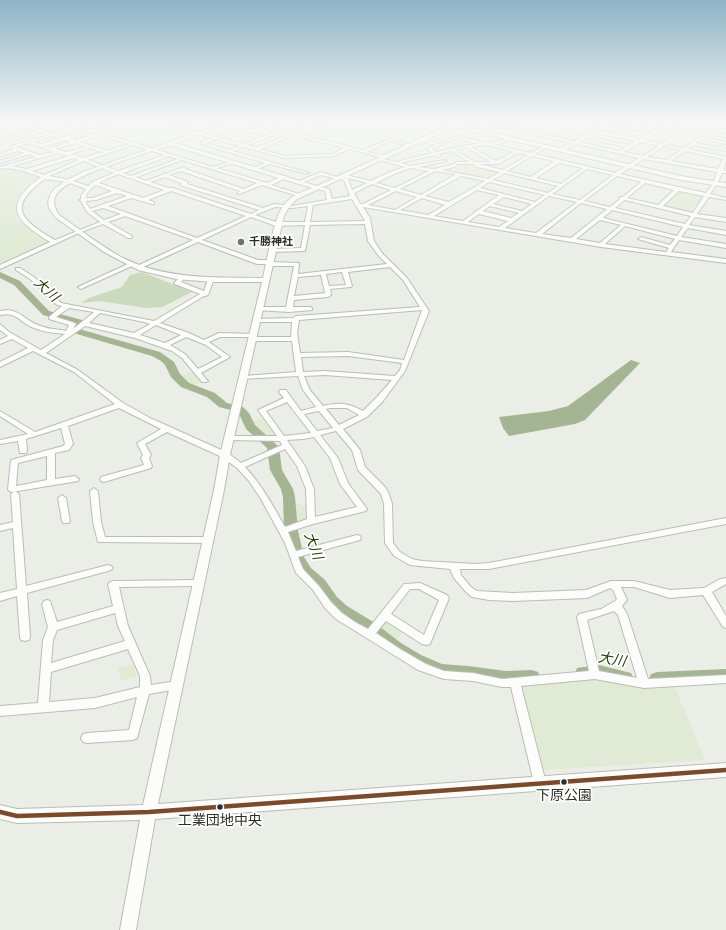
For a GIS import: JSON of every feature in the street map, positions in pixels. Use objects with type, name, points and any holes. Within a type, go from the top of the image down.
[{"type":"street","points":[[0,168],[12,165]]},
{"type":"street","points":[[27,171],[45,165]]},
{"type":"street","points":[[54,242],[31,226],[20,214],[19,208],[26,191],[57,169],[68,165]]},
{"type":"street","points":[[81,200],[88,188],[94,183],[140,165]]},
{"type":"street","points":[[132,177],[164,165]]},
{"type":"street","points":[[146,182],[190,165]]},
{"type":"street","points":[[203,165],[300,195]]},
{"type":"street","points":[[214,168],[221,165]]},
{"type":"street","points":[[242,165],[327,190],[330,201]]},
{"type":"street","points":[[254,169],[262,165]]},
{"type":"street","points":[[280,165],[307,173]]},
{"type":"street","points":[[128,930],[149,812],[178,685],[225,455],[244,378],[257,320],[258,309],[278,224],[286,206],[300,195],[364,165]]},
{"type":"street","points":[[404,165],[489,180],[686,226],[726,233]]},
{"type":"street","points":[[81,287],[135,266],[274,205],[286,206],[330,201],[352,194],[392,173],[419,165]]},
{"type":"street","points":[[361,205],[434,170],[452,165]]},
{"type":"street","points":[[478,165],[561,185]]},
{"type":"street","points":[[430,216],[514,165]]},
{"type":"street","points":[[532,178],[551,165]]},
{"type":"street","points":[[576,165],[644,182],[726,199]]},
{"type":"street","points":[[687,165],[726,172]]},
{"type":"street","points":[[667,254],[715,184],[722,165]]},
{"type":"street","points":[[266,280],[182,278],[160,274],[135,266],[102,247],[57,216],[52,210],[51,201],[57,190],[68,181],[102,166],[169,190],[186,194],[278,224],[368,222]]},
{"type":"street","points":[[538,234],[616,175],[631,166],[726,185]]},
{"type":"street","points":[[7,167],[19,168],[44,177],[68,181],[88,188]]},
{"type":"street","points":[[193,173],[208,167]]},
{"type":"street","points":[[501,228],[510,220],[586,168]]},
{"type":"street","points":[[181,169],[244,191]]},
{"type":"street","points":[[299,182],[321,173],[371,183],[449,204]]},
{"type":"street","points":[[210,184],[233,174]]},
{"type":"street","points":[[396,211],[460,174]]},
{"type":"street","points":[[164,175],[186,183],[182,184],[263,210]]},
{"type":"street","points":[[240,466],[270,452],[283,444],[337,429],[364,416],[403,370],[426,314],[425,308],[408,283],[380,254],[371,242],[368,222],[361,205],[352,194],[346,179],[340,177]]},
{"type":"street","points":[[228,198],[244,191],[284,178]]},
{"type":"street","points":[[572,240],[622,198],[644,182]]},
{"type":"street","points":[[94,183],[152,203]]},
{"type":"street","points":[[186,194],[204,186]]},
{"type":"street","points":[[475,188],[535,203]]},
{"type":"street","points":[[659,207],[678,189]]},
{"type":"street","points":[[81,200],[94,199],[117,190]]},
{"type":"street","points":[[143,200],[169,190]]},
{"type":"street","points":[[464,222],[503,195]]},
{"type":"street","points":[[89,211],[131,196]]},
{"type":"street","points":[[622,198],[694,215],[726,220]]},
{"type":"street","points":[[81,200],[84,207],[89,211],[130,237]]},
{"type":"street","points":[[272,250],[303,250],[311,204]]},
{"type":"street","points":[[490,204],[522,212]]},
{"type":"street","points":[[361,205],[601,245],[726,261]]},
{"type":"street","points":[[104,206],[257,262],[298,264],[289,310]]},
{"type":"street","points":[[479,212],[510,220]]},
{"type":"street","points":[[0,267],[79,231],[125,214]]},
{"type":"street","points":[[598,218],[679,238],[726,246]]},
{"type":"street","points":[[601,245],[625,224]]},
{"type":"street","points":[[631,249],[650,231]]},
{"type":"street","points":[[641,239],[672,247]]},
{"type":"street","points":[[295,276],[392,266]]},
{"type":"street","points":[[18,269],[32,278],[58,304],[157,324],[187,334],[204,342],[227,357],[197,372]]},
{"type":"street","points":[[326,288],[349,286],[345,271]]},
{"type":"street","points":[[292,298],[328,295],[323,273]]},
{"type":"street","points":[[182,278],[177,283],[206,294]]},
{"type":"street","points":[[206,294],[210,279]]},
{"type":"street","points":[[134,336],[157,324],[200,296],[206,294]]},
{"type":"street","points":[[67,306],[52,318],[73,324],[69,334]]},
{"type":"street","points":[[257,320],[296,320],[298,317],[425,308]]},
{"type":"street","points":[[258,309],[310,309]]},
{"type":"street","points":[[41,353],[69,334],[78,330],[98,312]]},
{"type":"street","points":[[0,313],[16,313],[31,325],[38,328],[69,334]]},
{"type":"street","points":[[296,320],[295,340],[300,374],[307,390],[337,429],[356,450],[361,468],[385,494],[388,504],[389,543],[397,554],[410,562],[454,566],[489,566],[726,521]]},
{"type":"street","points":[[85,324],[134,336],[164,346],[183,355],[204,381]]},
{"type":"street","points":[[1,328],[41,353],[76,371],[120,405],[166,429],[225,455],[240,466],[288,529],[289,543],[299,571],[316,588],[339,616],[352,625],[372,631],[396,652],[433,672],[444,676],[473,677],[502,683],[515,683],[594,672],[643,681],[726,679]]},
{"type":"street","points":[[164,346],[187,334]]},
{"type":"street","points":[[204,342],[219,335],[295,340]]},
{"type":"street","points":[[0,342],[13,336]]},
{"type":"street","points":[[0,365],[33,348]]},
{"type":"street","points":[[298,355],[348,354],[406,362]]},
{"type":"street","points":[[244,378],[325,373],[396,378]]},
{"type":"street","points":[[283,392],[334,458],[344,484],[362,509],[311,521],[288,529]]},
{"type":"street","points":[[289,399],[262,410],[283,444],[301,466],[310,489],[311,521]]},
{"type":"street","points":[[0,442],[34,435],[120,405]]},
{"type":"street","points":[[300,414],[330,406],[348,406],[364,416]]},
{"type":"street","points":[[0,414],[34,435]]},
{"type":"street","points":[[64,425],[69,444],[66,448],[14,462],[12,489],[75,478]]},
{"type":"street","points":[[104,479],[148,466],[145,458],[147,455],[141,443],[166,429]]},
{"type":"street","points":[[22,438],[23,451]]},
{"type":"street","points":[[229,438],[272,439],[283,444]]},
{"type":"street","points":[[51,452],[51,482]]},
{"type":"street","points":[[94,491],[97,522],[101,540],[208,540]]},
{"type":"street","points":[[15,494],[25,638]]},
{"type":"street","points":[[62,498],[66,522]]},
{"type":"street","points":[[0,528],[17,524]]},
{"type":"street","points":[[293,555],[357,538]]},
{"type":"street","points":[[454,566],[457,576],[468,589],[475,594],[489,596],[513,597],[587,594],[611,584],[634,584],[670,594],[706,591],[726,580]]},
{"type":"street","points":[[0,597],[108,568]]},
{"type":"street","points":[[87,738],[133,735],[145,691],[145,676],[130,644],[113,584],[199,583]]},
{"type":"street","points":[[594,672],[582,617],[616,606],[622,600],[617,588],[611,584]]},
{"type":"street","points":[[372,631],[407,586],[420,586],[444,598],[426,641],[385,615]]},
{"type":"street","points":[[706,591],[726,624]]},
{"type":"street","points":[[44,707],[48,640],[53,627],[47,604]]},
{"type":"street","points":[[616,606],[622,614],[643,681]]},
{"type":"street","points":[[53,627],[119,608]]},
{"type":"street","points":[[46,669],[130,644]]},
{"type":"street","points":[[515,683],[540,783]]},
{"type":"street","points":[[0,711],[95,703],[178,685]]},
{"type":"street","points":[[0,812],[17,816],[39,816],[149,812],[726,770]]},
{"type":"shaded area","points":[[456,165],[477,165],[500,172],[487,179],[440,170]]},
{"type":"shaded area","points":[[3,169],[17,169],[41,177],[30,185],[20,196],[16,209],[17,216],[24,225],[50,242],[0,265],[0,171]]},
{"type":"shaded area","points":[[679,190],[705,195],[694,214],[662,206]]},
{"type":"shaded area","points":[[142,272],[192,292],[162,307],[147,308],[99,301],[81,303],[89,298],[122,287],[130,275]]},
{"type":"shaded area","points":[[631,360],[640,363],[585,420],[575,424],[509,436],[503,428],[499,417],[549,411],[568,406]]},
{"type":"shaded area","points":[[195,371],[201,382],[191,386],[179,376]]},
{"type":"shaded area","points":[[266,417],[277,434],[275,437],[264,438],[251,426],[249,422]]},
{"type":"shaded area","points":[[290,500],[302,506],[309,506],[310,520],[292,527]]},
{"type":"shaded area","points":[[383,619],[406,629],[394,642],[375,629]]},
{"type":"shaded area","points":[[133,664],[137,676],[121,681],[118,669]]},
{"type":"shaded area","name":"下原公園","points":[[582,679],[606,680],[618,684],[639,687],[674,685],[705,760],[541,770],[520,686]]},
{"type":"waterway","name":"大川","points":[[0,275],[17,283],[46,313],[79,322],[73,330],[156,354],[170,364],[175,375],[185,385],[211,395],[223,405],[239,409],[245,415],[250,427],[273,447],[276,470],[287,489],[289,497],[291,531],[297,557],[306,572],[320,584],[332,601],[342,610],[370,627],[396,647],[416,659],[441,670],[468,672],[506,678],[532,677]]},
{"type":"waterway","name":"大川","points":[[583,673],[599,671],[625,678]]},
{"type":"waterway","name":"大川","points":[[657,679],[726,675]]},
{"type":"transit line","points":[[0,812],[17,816],[149,812],[726,770]]},
{"type":"place","name":"千勝神社","points":[[241,242]]},
{"type":"place","name":"下原公園","points":[[564,782]]},
{"type":"place","name":"工業団地中央","points":[[220,807]]}]
